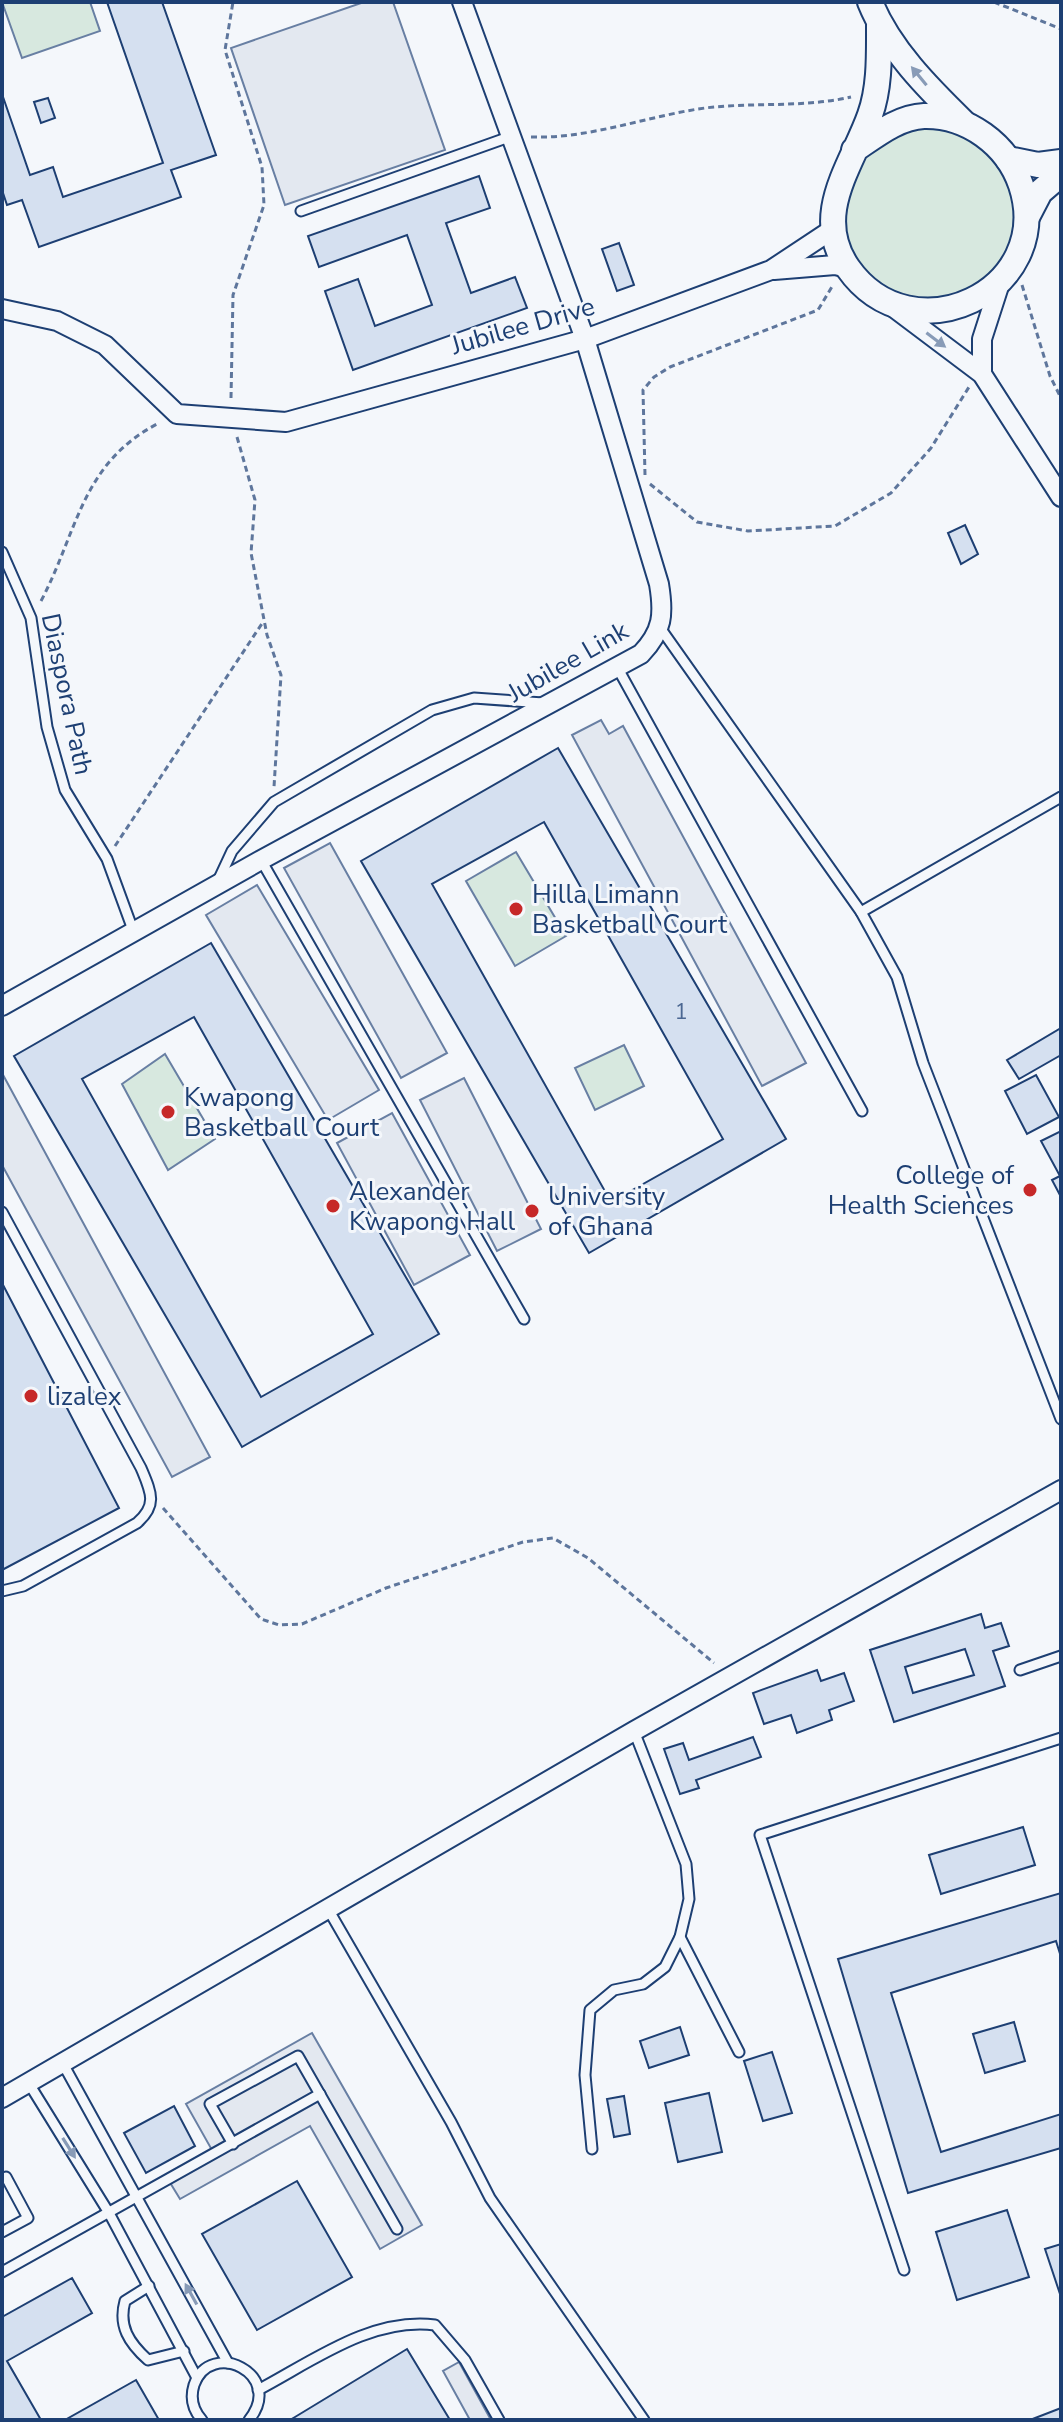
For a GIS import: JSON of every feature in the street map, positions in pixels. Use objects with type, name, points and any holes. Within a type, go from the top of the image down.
[{"type":"street","name":"Jubilee Link","points":[[2,1006],[133,930],[641,654],[661,629],[663,611],[659,584],[585,339],[462,2]]},
{"type":"street","points":[[870,2],[879,26],[931,91],[964,123],[988,137],[1008,159],[1025,197],[1027,217],[1023,240],[982,339],[982,374]]},
{"type":"street","points":[[879,26],[870,113],[841,174],[833,201],[833,229],[848,268],[870,291],[982,374],[1061,497]]},
{"type":"street","points":[[854,150],[886,127],[923,116],[964,123]]},
{"type":"street","points":[[1008,159],[1038,165],[1061,162]]},
{"type":"street","points":[[1027,217],[1040,192],[1061,174]]},
{"type":"street","name":"Jubilee Drive","points":[[231,417],[286,422],[585,339],[771,270],[833,229]]},
{"type":"street","name":"Jubilee Drive","points":[[771,270],[835,265],[848,268]]},
{"type":"street","points":[[891,305],[925,311],[953,308],[979,298],[1008,271]]},
{"type":"street","points":[[2,309],[57,321],[105,345],[177,414],[231,417]]},
{"type":"street","points":[[2,2098],[634,1731],[1061,1490]]},
{"type":"lane","points":[[301,211],[509,137]]},
{"type":"lane","name":"Diaspora Path","points":[[2,552],[31,618],[47,727],[65,790],[107,859],[133,930]]},
{"type":"lane","points":[[661,629],[861,912],[897,977],[923,1063],[1061,1419]]},
{"type":"lane","points":[[617,667],[862,1111]]},
{"type":"lane","points":[[215,888],[232,851],[274,802],[432,710],[454,701],[496,698],[550,704]]},
{"type":"lane","points":[[861,912],[1061,797]]},
{"type":"lane","points":[[261,860],[524,1319]]},
{"type":"lane","points":[[2,1212],[141,1468],[153,1496],[151,1511],[137,1523],[23,1586],[2,1591]]},
{"type":"lane","points":[[1020,1670],[1061,1656]]},
{"type":"lane","points":[[592,2149],[585,2075],[590,2010],[614,1990],[643,1984],[665,1967],[680,1937],[689,1899],[686,1864],[634,1731]]},
{"type":"lane","points":[[904,2270],[760,1835],[1061,1738]]},
{"type":"lane","points":[[328,1909],[451,2122],[490,2198],[644,2420]]},
{"type":"lane","points":[[680,1937],[739,2052]]},
{"type":"lane","points":[[233,2144],[210,2104],[298,2056],[397,2229]]},
{"type":"lane","points":[[62,2062],[228,2363]]},
{"type":"lane","points":[[28,2082],[109,2213],[197,2378]]},
{"type":"lane","points":[[2,2272],[320,2094]]},
{"type":"lane","points":[[2,2179],[6,2177],[28,2218],[2,2232]]},
{"type":"lane","points":[[149,2286],[125,2301],[122,2315],[127,2336],[148,2360],[184,2351]]},
{"type":"lane","points":[[258,2390],[366,2333],[412,2322],[435,2325],[465,2360],[499,2420]]},
{"type":"lane","points":[[201,2420],[192,2398],[197,2378],[209,2367],[228,2363],[246,2369],[258,2390],[258,2404],[249,2420]]},
{"type":"path","points":[[233,2],[225,50],[262,167],[264,205],[233,295],[231,417],[255,500],[251,553],[264,620],[281,675],[274,802]]},
{"type":"path","points":[[994,2],[1061,29]]},
{"type":"path","points":[[509,137],[564,138],[704,109],[822,104],[874,92]]},
{"type":"path","points":[[848,268],[836,280],[818,310],[670,367],[654,377],[643,390],[647,471],[643,479],[697,522],[748,531],[835,526],[891,493],[931,448],[963,393],[982,374]]},
{"type":"path","points":[[1008,271],[1061,398]]},
{"type":"path","points":[[31,618],[51,582],[68,535],[106,462],[137,435],[177,414]]},
{"type":"path","points":[[107,859],[264,620]]},
{"type":"path","points":[[153,1496],[261,1619],[279,1625],[302,1624],[386,1588],[523,1542],[553,1538],[588,1558],[730,1676]]},
{"type":"shaded area","points":[[2,2],[90,2],[100,31],[22,58]]},
{"type":"shaded area","points":[[364,2],[393,2],[445,150],[285,205],[231,48]]},
{"type":"shaded area","points":[[929,128],[962,135],[990,153],[1008,181],[1015,214],[1008,247],[990,275],[962,293],[929,300],[896,293],[868,275],[850,247],[843,214],[850,181],[868,153],[896,135]]},
{"type":"shaded area","points":[[601,720],[609,734],[623,726],[806,1063],[762,1086],[572,735]]},
{"type":"shaded area","points":[[330,843],[447,1053],[401,1078],[284,868]]},
{"type":"shaded area","name":"Hilla Limann Basketball Court","points":[[516,852],[566,936],[515,966],[466,881]]},
{"type":"shaded area","points":[[257,885],[379,1090],[328,1120],[206,915]]},
{"type":"shaded area","points":[[624,1045],[644,1086],[595,1110],[575,1068]]},
{"type":"shaded area","name":"Kwapong Basketball Court","points":[[165,1054],[215,1139],[168,1170],[122,1084]]},
{"type":"shaded area","points":[[2,1073],[210,1457],[172,1477],[2,1165]]},
{"type":"shaded area","points":[[464,1078],[541,1229],[497,1251],[420,1100]]},
{"type":"shaded area","points":[[392,1113],[470,1255],[414,1285],[337,1143]]},
{"type":"shaded area","points":[[312,2033],[422,2225],[380,2249],[310,2126],[180,2199],[166,2176],[212,2150],[186,2104]]},
{"type":"shaded area","points":[[459,2362],[491,2420],[470,2420],[443,2371]]},
{"type":"building","points":[[107,2],[162,2],[216,155],[171,170],[181,197],[39,247],[22,200],[7,205],[2,190],[2,94],[30,175],[53,167],[63,197],[163,163]]},
{"type":"building","points":[[48,98],[55,118],[41,123],[34,102]]},
{"type":"building","points":[[479,176],[490,208],[446,223],[471,293],[515,277],[527,308],[353,370],[325,291],[358,279],[375,326],[432,305],[407,235],[319,267],[308,236]]},
{"type":"building","points":[[619,243],[634,285],[617,291],[602,249]]},
{"type":"building","points":[[965,525],[978,554],[961,564],[948,533]]},
{"type":"building","points":[[558,748],[786,1139],[589,1253],[361,861]],"holes":[[[544,822],[723,1139],[611,1202],[432,884]]]},
{"type":"building","name":"Alexander Kwapong Hall","points":[[211,943],[439,1334],[242,1447],[14,1056]],"holes":[[[194,1017],[373,1334],[261,1397],[82,1079]]]},
{"type":"building","points":[[1061,1028],[1061,1055],[1019,1079],[1007,1060]]},
{"type":"building","points":[[1036,1075],[1059,1117],[1027,1134],[1005,1091]]},
{"type":"building","points":[[1061,1131],[1061,1197],[1052,1180],[1060,1176],[1041,1141]]},
{"type":"building","name":"lizalex","points":[[2,1283],[119,1508],[2,1570]]},
{"type":"building","points":[[981,1614],[985,1628],[1001,1623],[1009,1646],[993,1651],[1005,1686],[894,1722],[870,1650]],"holes":[[[965,1649],[974,1675],[913,1693],[905,1667]]]},
{"type":"building","points":[[817,1670],[821,1681],[844,1673],[854,1701],[829,1710],[832,1720],[797,1733],[791,1715],[764,1724],[753,1693]]},
{"type":"building","points":[[753,1737],[761,1757],[696,1780],[699,1788],[680,1794],[664,1749],[683,1743],[689,1760]]},
{"type":"building","points":[[1023,1827],[1035,1865],[941,1894],[929,1855]]},
{"type":"building","points":[[1061,1893],[1061,1957],[1056,1941],[891,1993],[941,2152],[1061,2114],[1061,2148],[908,2193],[838,1959]]},
{"type":"building","points":[[1014,2022],[1025,2061],[985,2073],[973,2034]]},
{"type":"building","points":[[680,2027],[689,2055],[649,2068],[640,2041]]},
{"type":"building","points":[[772,2052],[792,2113],[763,2121],[744,2061]]},
{"type":"building","points":[[709,2093],[722,2152],[678,2162],[665,2103]]},
{"type":"building","points":[[624,2096],[630,2134],[614,2137],[607,2099]]},
{"type":"building","points":[[174,2106],[195,2146],[146,2173],[124,2133]]},
{"type":"building","points":[[297,2181],[352,2277],[257,2330],[202,2234]]},
{"type":"building","points":[[1007,2210],[1029,2277],[957,2300],[936,2232]]},
{"type":"building","points":[[1061,2244],[1061,2297],[1045,2249]]},
{"type":"building","points":[[72,2278],[92,2313],[7,2361],[41,2420],[2,2420],[2,2317]]},
{"type":"building","points":[[407,2349],[450,2420],[290,2420],[295,2417]]},
{"type":"building","points":[[136,2380],[159,2420],[65,2420]]},
{"type":"building","points":[[1061,2408],[1061,2420],[1030,2420]]},
{"type":"place","name":"Hilla Limann Basketball Court","points":[[516,909]]},
{"type":"place","name":"Kwapong Basketball Court","points":[[168,1112]]},
{"type":"place","name":"College of Health Sciences","points":[[1030,1190]]},
{"type":"place","name":"Alexander Kwapong Hall","points":[[333,1206]]},
{"type":"place","name":"University of Ghana","points":[[532,1211]]},
{"type":"place","name":"lizalex","points":[[31,1396]]}]
